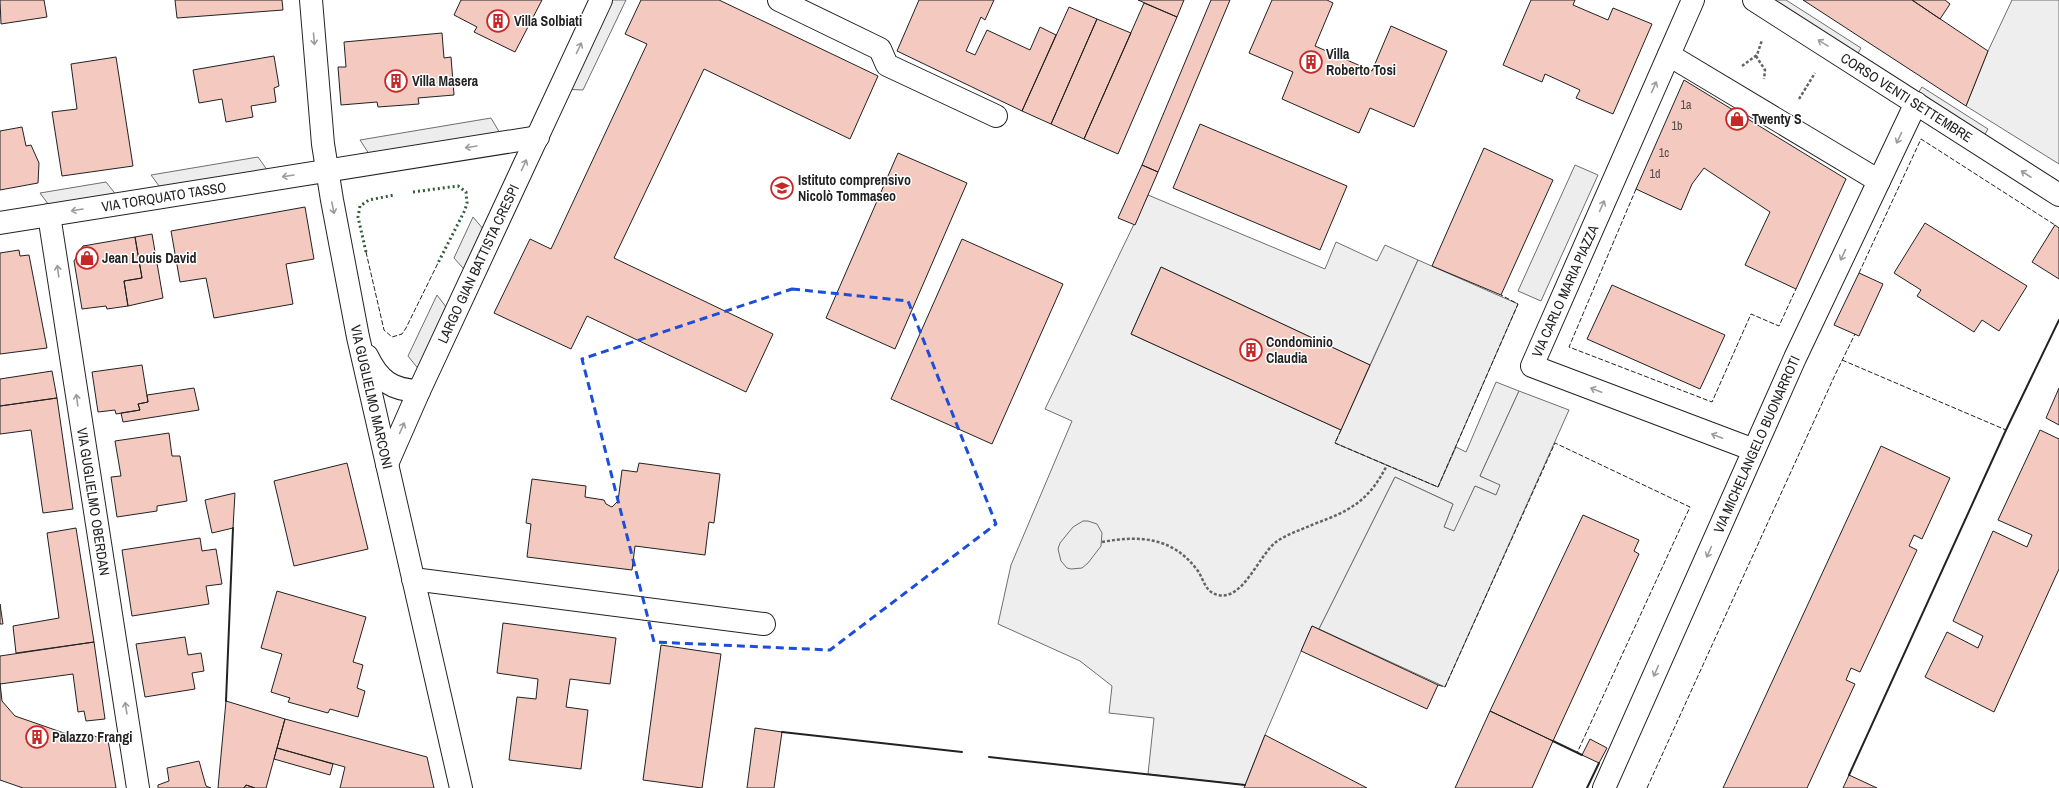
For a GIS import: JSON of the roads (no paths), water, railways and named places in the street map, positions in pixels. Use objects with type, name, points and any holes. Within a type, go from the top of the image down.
[{"type":"street","name":"VIA GUGLIELMO MARCONI","points":[[311,0],[327,169],[358,337],[461,788]]},
{"type":"street","name":"LARGO GIAN BATTISTA CRESPI","points":[[387,464],[419,391],[601,0]]},
{"type":"street","points":[[779,0],[880,49],[887,64],[996,116]]},
{"type":"street","name":"VIA CARLO MARIA PIAZZA","points":[[1693,0],[1532,366],[1754,450]]},
{"type":"street","name":"CORSO VENTI SETTEMBRE","points":[[1754,0],[2059,196]]},
{"type":"street","points":[[1669,55],[1879,181]]},
{"type":"street","name":"VIA MICHELANGELO BUONARROTI","points":[[1604,788],[1795,358],[1916,103]]},
{"type":"street","points":[[327,169],[538,137]]},
{"type":"street","name":"VIA TORQUATO TASSO","points":[[0,223],[327,169]]},
{"type":"street","name":"VIA GUGLIELMO OBERDAN","points":[[49,215],[138,788]]},
{"type":"street","points":[[358,337],[369,360],[384,381],[404,391],[419,391]]},
{"type":"street","points":[[413,579],[764,624]]},
{"type":"place","name":"Villa Solbiati","points":[[498,21]]},
{"type":"place","name":"Villa Roberto Tosi","points":[[1311,62]]},
{"type":"place","name":"Villa Masera","points":[[396,81]]},
{"type":"place","name":"Twenty S","points":[[1737,119]]},
{"type":"place","name":"Istituto comprensivo Nicolò Tommaseo","points":[[782,188]]},
{"type":"place","name":"Jean Louis David","points":[[87,258]]},
{"type":"place","name":"Condominio Claudia","points":[[1251,350]]},
{"type":"place","name":"Palazzo Frangi","points":[[37,737]]}]
